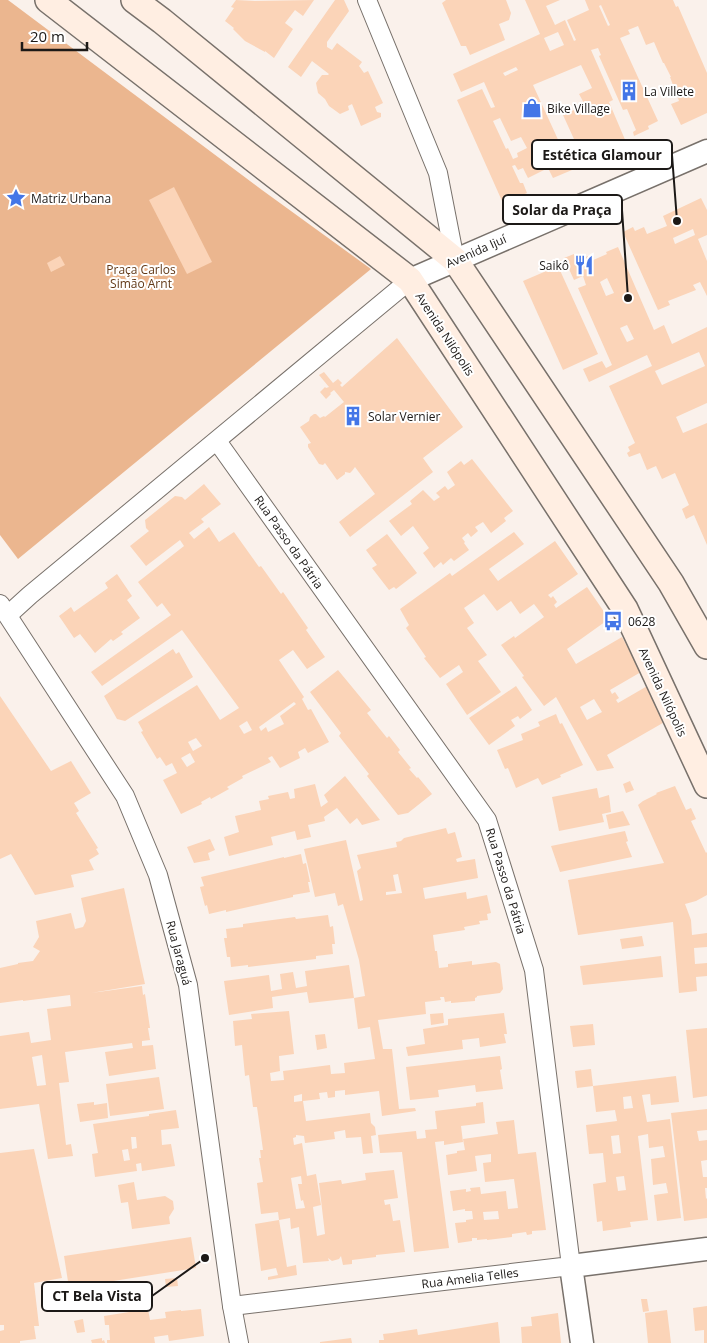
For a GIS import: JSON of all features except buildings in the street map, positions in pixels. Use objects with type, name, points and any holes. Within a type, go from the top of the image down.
[{"type":"main road","name":"Avenida Nilópolis","points":[[48,0],[410,280],[625,609],[707,785]]},
{"type":"main road","points":[[134,0],[455,260],[671,583],[707,646]]},
{"type":"street","points":[[367,0],[438,172],[455,260]]},
{"type":"street","name":"Avenida Ijuí","points":[[410,280],[707,151]]},
{"type":"street","points":[[4,609],[30,595],[410,280]]},
{"type":"street","name":"Rua Passo da Pátria","points":[[217,441],[487,820],[534,970],[582,1343]]},
{"type":"street","name":"Rua Jaraguá","points":[[4,609],[125,796],[158,875],[188,985],[232,1306],[239,1343]]},
{"type":"street","name":"Rua Amelia Telles","points":[[232,1306],[707,1249]]},
{"type":"green space","name":"Praça Carlos Simão Arnt","points":[[0,0],[8,0],[371,269],[18,559],[0,535]]},
{"type":"place","name":"La Villete","points":[[629,91]]},
{"type":"place","name":"Bike Village","points":[[532,108]]},
{"type":"place","name":"Matriz Urbana","points":[[16,198]]},
{"type":"place","name":"Estética Glamour","points":[[677,221]]},
{"type":"place","name":"Saikô","points":[[584,265]]},
{"type":"place","name":"Solar da Praça","points":[[628,298]]},
{"type":"place","name":"Solar Vernier","points":[[353,416]]},
{"type":"place","name":"0628","points":[[613,621]]},
{"type":"place","name":"CT Bela Vista","points":[[205,1258]]}]
